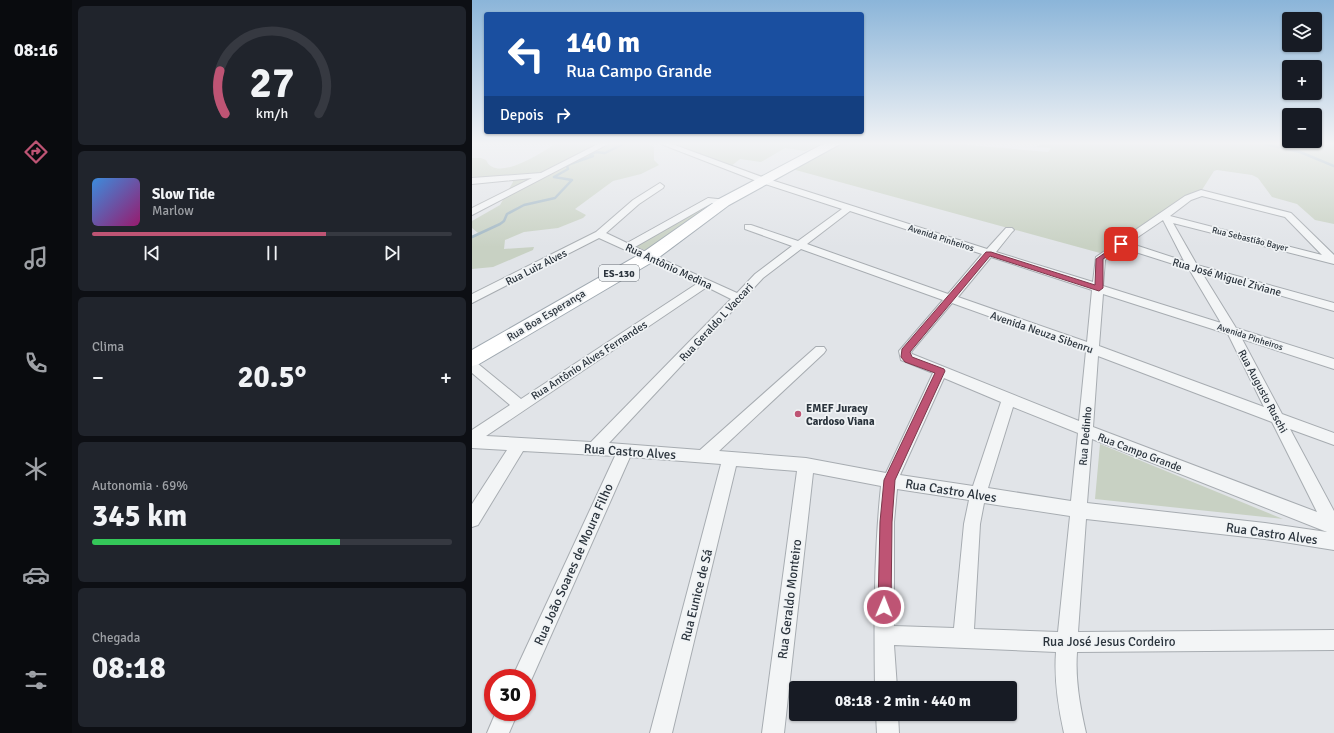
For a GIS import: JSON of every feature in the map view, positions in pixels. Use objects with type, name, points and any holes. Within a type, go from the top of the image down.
[{"type":"main road","name":"ES-130","points":[[762,180],[766,178]]},
{"type":"main road","name":"Rua Boa Esperança","points":[[472,360],[601,283],[648,257],[724,202],[762,180]]},
{"type":"street","points":[[472,181],[506,178]]},
{"type":"street","points":[[472,212],[540,178]]},
{"type":"street","name":"Avenida Pinheiros","points":[[757,178],[1334,364]]},
{"type":"street","name":"Rua Luiz Alves","points":[[472,299],[599,234],[636,202],[660,186]]},
{"type":"street","name":"Rua Dedinho","points":[[1075,733],[1069,705],[1065,669],[1085,430],[1099,288],[1100,259],[1165,216],[1188,198],[1201,193],[1290,216],[1334,261]]},
{"type":"street","points":[[627,247],[711,200],[724,202]]},
{"type":"street","name":"Rua Geraldo L Vaccari","points":[[596,448],[759,276],[849,208]]},
{"type":"street","name":"Rua Sebastião Bayer","points":[[1165,216],[1334,261]]},
{"type":"street","name":"Rua Augusto Ruschi","points":[[1165,216],[1192,267],[1232,331],[1334,527]]},
{"type":"street","name":"Avenida Neuza Sibenru","points":[[748,227],[1093,349],[1334,439]]},
{"type":"street","points":[[949,299],[1010,230]]},
{"type":"street","name":"Rua Antônio Medina","points":[[599,234],[739,298]]},
{"type":"street","name":"Rua José Miguel Ziviane","points":[[1121,244],[1192,267],[1334,308]]},
{"type":"street","name":"Rua Antônio Alves Fernandes","points":[[472,438],[519,405],[706,283]]},
{"type":"street","name":"Rua Campo Grande","points":[[949,299],[905,351],[905,355],[908,360],[941,371],[1085,430],[1334,527]]},
{"type":"street","points":[[704,456],[820,350]]},
{"type":"street","points":[[472,366],[519,405]]},
{"type":"street","points":[[886,681],[884,635],[886,522],[890,480],[941,371]]},
{"type":"street","points":[[964,639],[969,547],[978,494],[1009,399]]},
{"type":"street","name":"Rua Castro Alves","points":[[472,442],[596,448],[806,465],[1078,510],[1265,531],[1334,542]]},
{"type":"street","points":[[472,519],[519,445]]},
{"type":"street","name":"Rua João Soares de Moura Filho","points":[[526,669],[625,450]]},
{"type":"street","name":"Rua Eunice de Sá","points":[[661,733],[730,458]]},
{"type":"street","name":"Rua Geraldo Monteiro","points":[[773,733],[806,465]]},
{"type":"street","name":"Rua José Jesus Cordeiro","points":[[884,635],[1068,642],[1334,640]]},
{"type":"street","points":[[498,733],[503,721]]},
{"type":"street","points":[[887,721],[888,733]]},
{"type":"green space","points":[[472,178],[624,178],[613,181],[575,209],[586,215],[583,218],[558,228],[524,232],[505,240],[504,249],[534,247],[533,250],[493,267],[472,269],[472,236],[478,233],[472,228],[472,221],[500,205],[513,182],[512,179],[472,180]]},
{"type":"green space","points":[[826,178],[1209,178],[1200,193],[1100,253]]},
{"type":"green space","points":[[1258,178],[1334,178],[1334,224],[1315,220],[1297,204],[1272,197]]},
{"type":"green space","points":[[703,208],[708,210],[647,251],[635,246]]},
{"type":"green space","points":[[1100,444],[1283,519],[1095,499]]},
{"type":"waterway","points":[[472,237],[500,224],[504,221],[507,214],[524,205],[555,198],[572,180],[561,178]]},
{"type":"place","name":"EMEF Juracy Cardoso Viana","points":[[798,414]]},
{"type":"route","points":[[884,607],[886,522],[890,480],[941,371],[908,360],[905,355],[905,351],[989,253],[1099,288],[1098,267],[1100,259],[1104,254],[1121,244]]}]
